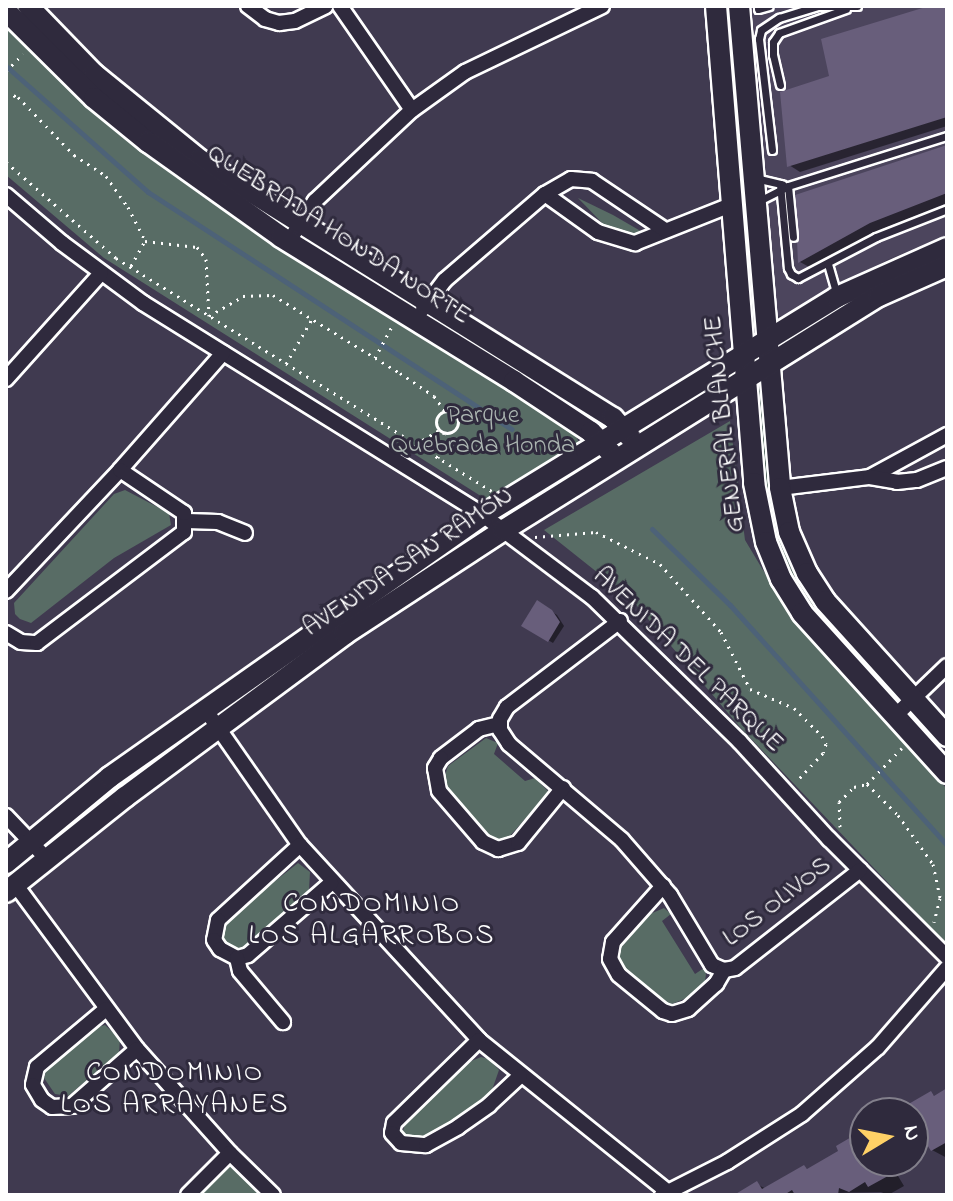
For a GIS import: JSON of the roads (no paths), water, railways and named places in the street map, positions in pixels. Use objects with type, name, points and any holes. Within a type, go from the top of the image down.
[{"type":"street","points":[[248,6],[265,19],[279,23],[295,21],[326,6]]},
{"type":"street","points":[[340,6],[412,110]]},
{"type":"street","points":[[294,233],[315,201],[412,110],[465,72],[602,6]]},
{"type":"street","name":"GENERAL BLANCHE","points":[[716,6],[756,503],[773,561],[802,613],[947,773]]},
{"type":"street","name":"GENERAL BLANCHE","points":[[748,8],[753,178],[780,488],[789,532],[815,588],[947,736]]},
{"type":"street","name":"QUEBRADA HONDA NORTE","points":[[17,10],[159,129],[294,233],[625,428],[638,448]]},
{"type":"street","points":[[422,310],[445,280],[545,194],[571,179],[592,181],[665,230]]},
{"type":"street","points":[[545,194],[598,232],[635,243],[731,205]]},
{"type":"street","name":"AVENIDA DEL PARQUE","points":[[6,195],[101,273],[483,515],[620,621],[947,957]]},
{"type":"street","name":"AVENIDA SAN RAMÓN","points":[[6,863],[110,777],[483,515],[837,297],[947,248]]},
{"type":"street","name":"AVENIDA SAN RAMÓN","points":[[11,888],[217,727],[345,634],[510,534],[617,460],[879,296],[947,266]]},
{"type":"street","points":[[6,379],[101,273]]},
{"type":"street","name":"QUEBRADA HONDA NORTE","points":[[422,310],[603,443],[617,460]]},
{"type":"street","points":[[6,591],[120,470],[223,353]]},
{"type":"street","points":[[870,477],[947,435]]},
{"type":"street","points":[[780,488],[870,477],[897,482],[917,480],[947,468]]},
{"type":"street","points":[[6,633],[21,642],[37,643],[181,536],[187,521],[184,513],[120,470]]},
{"type":"street","points":[[187,521],[218,522],[245,533]]},
{"type":"street","points":[[563,788],[518,843],[498,849],[483,842],[439,791],[435,768],[441,758],[479,729],[499,724],[507,707],[620,621]]},
{"type":"street","points":[[895,716],[947,666]]},
{"type":"street","points":[[205,709],[300,845],[331,883],[479,1040],[664,1194],[727,1162],[802,1114],[878,1047],[947,968]]},
{"type":"street","name":"LOS OLIVOS","points":[[499,724],[509,744],[622,840],[663,886],[708,960],[724,970],[735,968],[860,870]]},
{"type":"street","points":[[6,816],[47,859]]},
{"type":"street","points":[[300,845],[218,920],[214,940],[228,955],[237,958],[248,955],[331,883]]},
{"type":"street","name":"LOS OLIVOS","points":[[663,886],[613,942],[610,959],[619,975],[663,1011],[672,1014],[688,1009],[716,984],[724,970]]},
{"type":"street","points":[[11,888],[137,1049],[230,1153],[273,1195]]},
{"type":"street","points":[[237,958],[240,971],[283,1022]]},
{"type":"street","points":[[106,1009],[37,1067],[33,1085],[42,1100],[52,1107],[72,1106],[137,1049]]},
{"type":"street","points":[[479,1040],[394,1123],[392,1133],[401,1143],[426,1145],[458,1127],[520,1076]]},
{"type":"street","points":[[188,1195],[230,1153]]},
{"type":"lane","points":[[748,8],[769,6]]},
{"type":"lane","points":[[772,150],[762,71],[751,40],[767,23],[779,18],[818,6],[855,7]]},
{"type":"lane","points":[[780,85],[773,42],[784,29],[855,7]]},
{"type":"lane","points":[[762,71],[776,68]]},
{"type":"lane","points":[[755,203],[783,187],[947,136]]},
{"type":"lane","points":[[753,178],[783,187]]},
{"type":"lane","points":[[783,187],[793,237]]},
{"type":"lane","points":[[783,187],[791,274],[803,277],[876,237],[947,209]]},
{"type":"lane","points":[[828,264],[837,297]]},
{"type":"waterway","points":[[6,66],[148,192],[511,429]]},
{"type":"waterway","points":[[652,529],[730,605],[947,845]]},
{"type":"district","name":"CONDOMINIO LOS ALGARROBOS","points":[[372,921]]},
{"type":"district","name":"CONDOMINIO LOS ARRAYANES","points":[[175,1090]]},
{"type":"park label","name":"Parque Quebrada Honda","points":[[483,432]]}]
